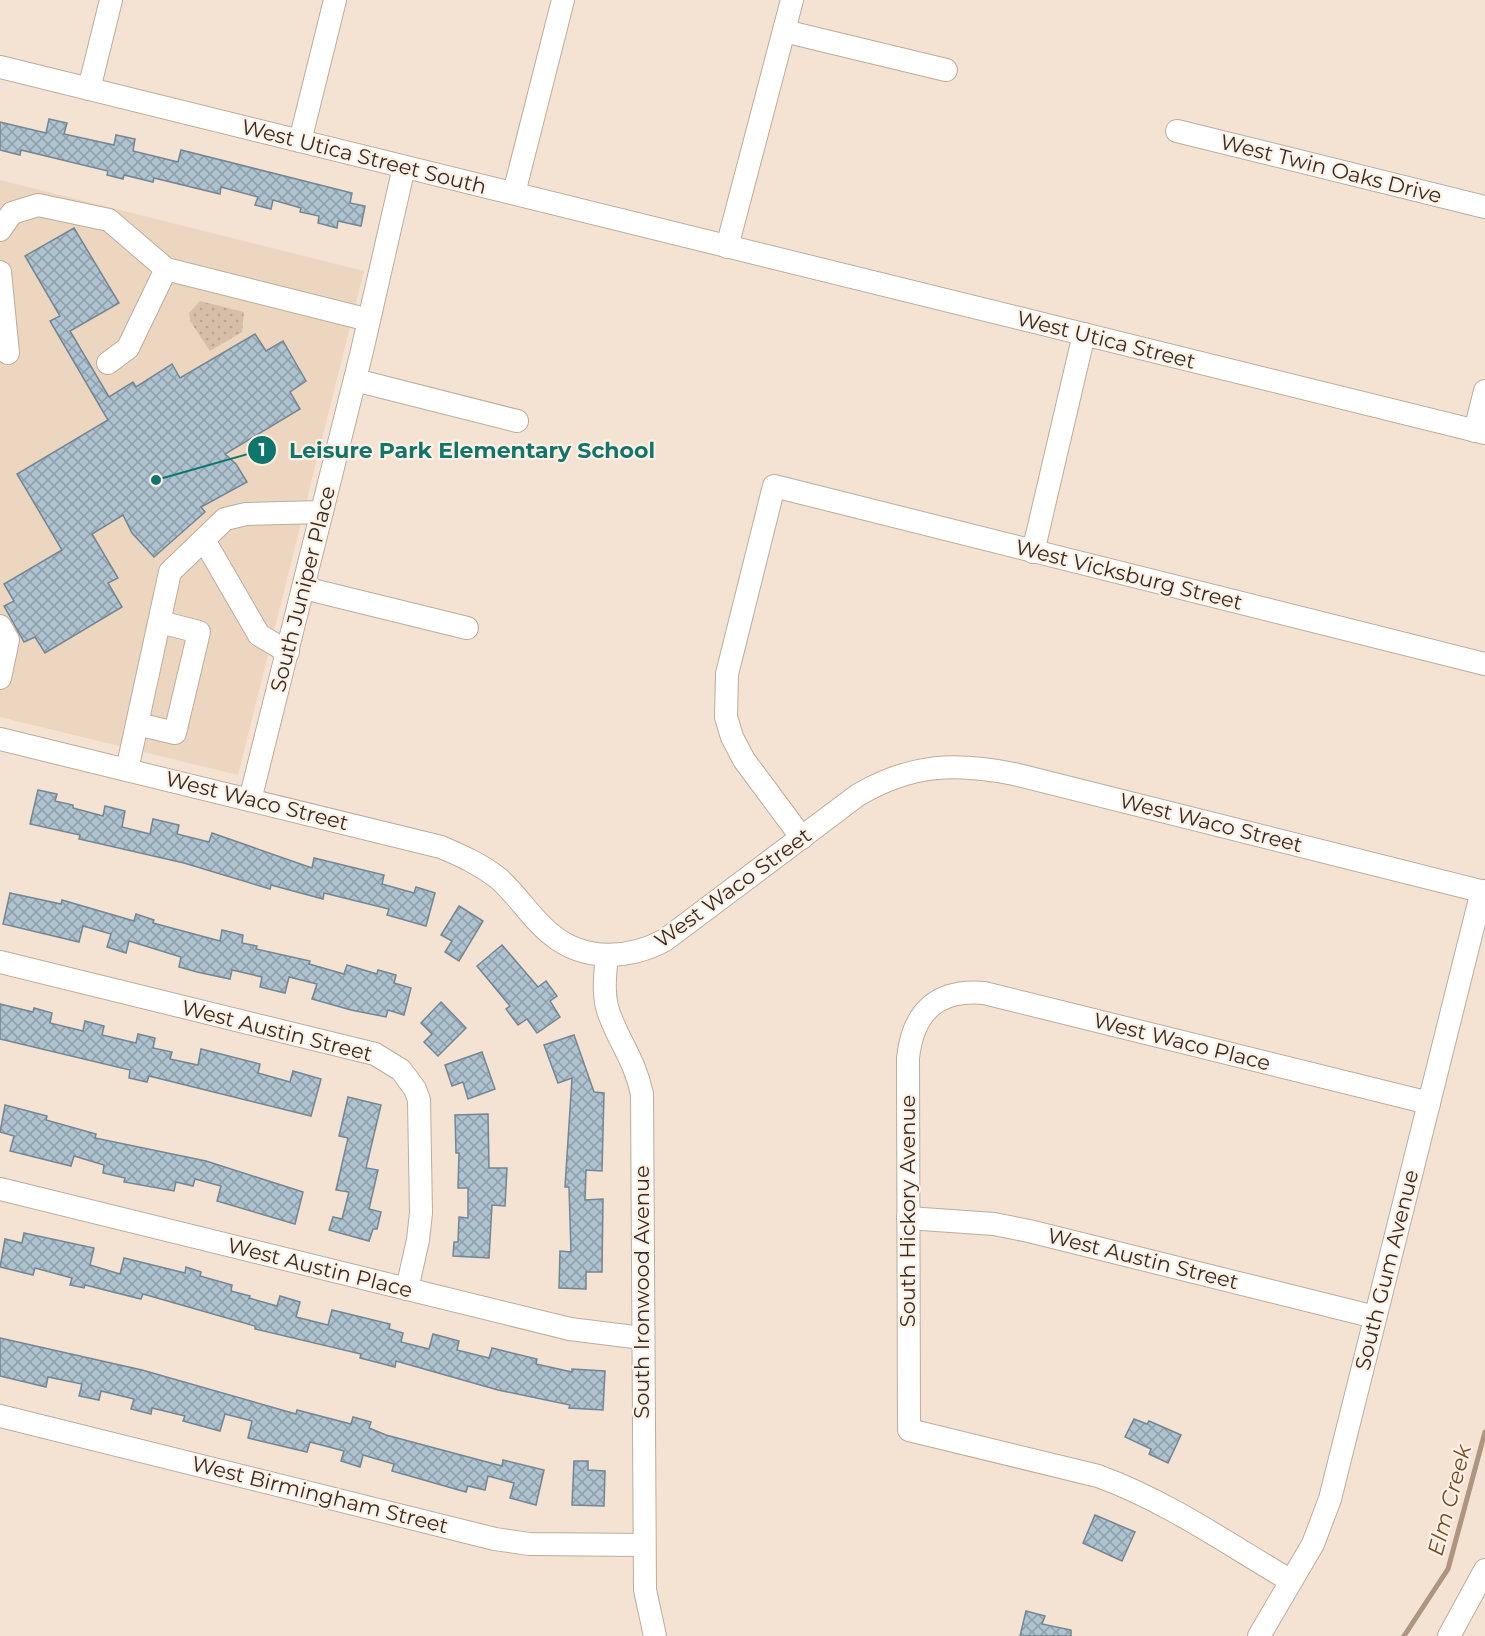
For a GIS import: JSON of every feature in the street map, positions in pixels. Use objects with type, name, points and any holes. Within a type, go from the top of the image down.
[{"type":"street","points":[[89,88],[111,0]]},
{"type":"street","points":[[300,141],[335,0]]},
{"type":"street","points":[[514,194],[562,0]]},
{"type":"street","points":[[727,247],[792,0]]},
{"type":"street","points":[[784,31],[946,70]]},
{"type":"street","name":"West Utica Street South","points":[[0,67],[727,247]]},
{"type":"street","name":"West Twin Oaks Drive","points":[[1177,131],[1485,207]]},
{"type":"street","name":"South Juniper Place","points":[[250,800],[355,380],[404,167]]},
{"type":"street","points":[[0,230],[12,213],[38,205],[109,220],[166,269],[369,320]]},
{"type":"street","name":"West Utica Street","points":[[727,247],[1480,432]]},
{"type":"street","points":[[108,363],[128,348],[166,269]]},
{"type":"street","points":[[0,272],[8,353]]},
{"type":"street","points":[[1033,552],[1084,334]]},
{"type":"street","points":[[355,380],[517,421]]},
{"type":"street","points":[[1480,432],[1485,391]]},
{"type":"street","name":"West Vicksburg Street","points":[[802,838],[744,760],[732,737],[726,717],[727,674],[774,486],[1485,664]]},
{"type":"street","points":[[128,770],[171,572],[225,519],[246,514],[322,512]]},
{"type":"street","points":[[204,540],[259,635],[288,652]]},
{"type":"street","points":[[303,588],[467,628]]},
{"type":"street","points":[[137,724],[175,733],[199,632],[160,622]]},
{"type":"street","points":[[0,626],[8,640],[0,678]]},
{"type":"street","name":"West Waco Street","points":[[0,739],[424,842],[471,860],[504,884],[551,935],[580,950],[607,955],[637,953],[665,940],[858,795],[884,780],[937,766],[962,766],[1014,774],[1483,891]]},
{"type":"street","name":"South Gum Avenue","points":[[1259,1636],[1313,1544],[1330,1499],[1483,891]]},
{"type":"street","name":"South Ironwood Avenue","points":[[607,955],[604,980],[609,1015],[634,1064],[642,1094],[645,1590],[655,1636]]},
{"type":"street","name":"West Austin Street","points":[[0,962],[375,1054],[401,1070],[415,1089],[421,1118],[421,1213],[418,1240],[407,1289]]},
{"type":"street","name":"West Waco Place","points":[[937,1001],[957,993],[984,993],[1429,1103]]},
{"type":"street","name":"South Hickory Avenue","points":[[937,1001],[922,1016],[910,1044],[909,1430],[1098,1476],[1122,1485],[1156,1501],[1291,1581]]},
{"type":"street","name":"West Austin Place","points":[[0,1189],[570,1329],[642,1338]]},
{"type":"street","name":"West Austin Street","points":[[908,1218],[994,1224],[1029,1231],[1375,1317]]},
{"type":"street","name":"West Birmingham Street","points":[[0,1416],[495,1539],[529,1544],[644,1545]]},
{"type":"street","points":[[1449,1636],[1485,1570]]},
{"type":"shaded area","points":[[0,180],[364,271],[238,775],[0,717]]},
{"type":"shaded area","points":[[200,301],[244,312],[242,332],[210,351],[190,321],[189,313]]},
{"type":"building","points":[[49,119],[67,123],[64,134],[114,145],[116,135],[135,139],[133,151],[178,162],[181,150],[352,193],[350,203],[365,206],[361,226],[338,221],[337,228],[318,223],[319,216],[300,212],[301,208],[273,200],[271,209],[255,205],[258,197],[221,187],[220,194],[154,178],[153,182],[124,175],[123,179],[107,175],[108,171],[21,150],[20,155],[0,150],[0,122],[46,133]]},
{"type":"building","points":[[74,228],[119,303],[70,331],[109,397],[133,382],[136,387],[172,364],[180,378],[255,334],[266,351],[283,341],[306,381],[290,392],[300,409],[225,454],[236,464],[247,482],[201,507],[205,512],[154,557],[132,533],[123,515],[92,534],[118,578],[108,583],[122,607],[45,653],[35,637],[24,642],[4,606],[14,601],[4,584],[62,550],[17,474],[108,420],[50,321],[60,316],[25,256]]},
{"type":"building","points":[[38,790],[57,794],[55,801],[103,816],[105,806],[125,811],[122,827],[150,834],[153,819],[179,825],[177,834],[209,842],[212,833],[312,868],[314,858],[384,875],[382,884],[414,893],[416,887],[435,893],[426,926],[387,915],[389,909],[324,893],[323,899],[271,885],[270,889],[184,863],[79,839],[80,835],[30,824]]},
{"type":"building","points":[[10,893],[61,904],[62,900],[134,921],[136,914],[154,920],[153,923],[220,941],[222,930],[243,935],[242,943],[257,946],[256,949],[310,961],[309,964],[344,974],[347,965],[377,974],[378,970],[396,975],[394,983],[411,988],[404,1015],[388,1010],[386,1017],[312,999],[317,984],[289,977],[285,993],[260,987],[262,977],[232,970],[230,979],[197,972],[179,967],[181,957],[129,941],[126,953],[107,947],[111,934],[83,926],[79,942],[3,924]]},
{"type":"building","points":[[459,906],[483,921],[459,961],[445,952],[452,941],[441,935]]},
{"type":"building","points":[[502,945],[538,987],[546,981],[557,996],[550,1001],[560,1017],[537,1033],[527,1019],[518,1025],[506,1009],[510,1006],[477,966]]},
{"type":"building","points":[[441,1002],[466,1028],[438,1056],[424,1042],[432,1034],[421,1023]]},
{"type":"building","points":[[0,1004],[33,1012],[34,1008],[52,1013],[50,1023],[83,1031],[85,1021],[104,1026],[102,1035],[136,1043],[138,1034],[155,1038],[153,1048],[172,1052],[170,1059],[198,1065],[201,1049],[260,1064],[258,1073],[290,1082],[293,1071],[321,1079],[311,1116],[149,1076],[147,1082],[129,1078],[130,1070],[0,1039]]},
{"type":"building","points":[[574,1035],[594,1092],[604,1093],[602,1171],[586,1170],[585,1200],[603,1199],[602,1272],[586,1272],[586,1289],[559,1288],[560,1251],[571,1252],[569,1187],[565,1187],[572,1078],[558,1083],[544,1045]]},
{"type":"building","points":[[482,1052],[495,1089],[468,1099],[463,1082],[452,1086],[445,1065]]},
{"type":"building","points":[[348,1097],[381,1105],[366,1168],[378,1170],[369,1209],[381,1212],[377,1229],[373,1229],[369,1241],[329,1230],[333,1217],[342,1219],[349,1192],[336,1190],[348,1138],[339,1136]]},
{"type":"building","points":[[5,1105],[47,1116],[46,1120],[96,1134],[95,1138],[206,1161],[303,1192],[295,1224],[217,1201],[221,1186],[195,1179],[193,1186],[176,1182],[174,1191],[124,1182],[125,1178],[103,1173],[104,1165],[74,1156],[71,1166],[10,1151],[14,1136],[0,1132]]},
{"type":"building","points":[[488,1114],[489,1168],[507,1168],[505,1206],[492,1205],[489,1258],[453,1256],[454,1242],[458,1242],[459,1217],[468,1218],[468,1188],[458,1188],[459,1153],[456,1153],[455,1115]]},
{"type":"building","points":[[24,1233],[94,1248],[90,1265],[120,1274],[124,1258],[185,1273],[186,1267],[201,1272],[200,1276],[232,1285],[231,1291],[250,1296],[249,1298],[277,1306],[280,1296],[300,1302],[296,1317],[328,1325],[332,1310],[390,1324],[389,1329],[403,1333],[401,1342],[429,1349],[433,1334],[459,1341],[457,1350],[489,1358],[492,1348],[537,1359],[536,1364],[572,1372],[572,1369],[605,1371],[603,1410],[569,1408],[570,1405],[498,1390],[396,1361],[395,1367],[360,1358],[361,1354],[255,1329],[255,1326],[143,1294],[141,1299],[85,1285],[84,1288],[70,1285],[72,1278],[35,1268],[33,1275],[0,1267],[5,1239],[22,1243]]},
{"type":"building","points":[[0,1338],[142,1370],[296,1414],[297,1410],[351,1424],[353,1417],[371,1422],[369,1428],[386,1435],[502,1466],[503,1460],[544,1470],[536,1505],[510,1498],[514,1483],[488,1476],[485,1490],[468,1486],[466,1492],[392,1471],[394,1464],[363,1455],[360,1467],[341,1461],[344,1451],[310,1442],[307,1452],[248,1438],[252,1421],[225,1414],[220,1431],[183,1421],[185,1416],[152,1408],[151,1414],[131,1409],[134,1399],[101,1391],[99,1400],[79,1396],[82,1384],[48,1377],[46,1387],[0,1376]]},
{"type":"building","points":[[1134,1419],[1147,1424],[1149,1421],[1181,1435],[1168,1463],[1149,1454],[1151,1449],[1125,1437]]},
{"type":"building","points":[[574,1461],[588,1461],[588,1470],[605,1471],[604,1506],[572,1505]]},
{"type":"building","points":[[1095,1515],[1135,1532],[1122,1561],[1083,1543]]},
{"type":"building","points":[[1026,1611],[1045,1616],[1042,1624],[1071,1630],[1071,1636],[1020,1636]]},
{"type":"waterway","name":"Elm Creek","points":[[1404,1636],[1448,1569],[1485,1432]]},
{"type":"place","name":"Leisure Park Elementary School","points":[[156,480]]}]
